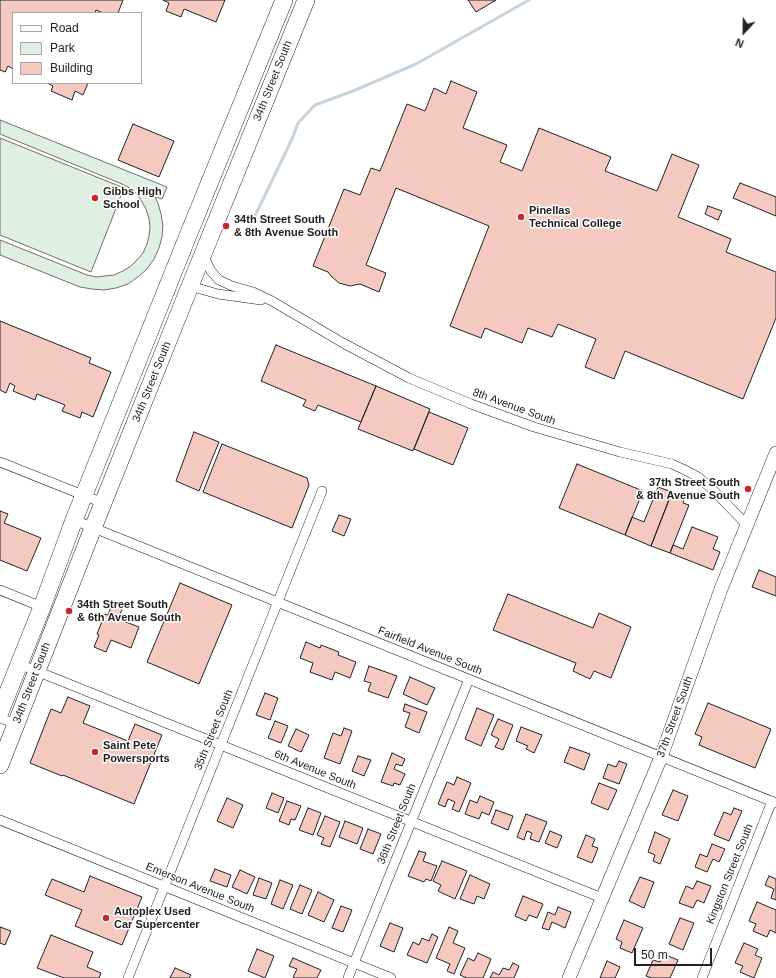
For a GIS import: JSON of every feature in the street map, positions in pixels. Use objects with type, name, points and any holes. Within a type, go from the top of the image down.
[{"type":"highway","name":"34th Street South","points":[[0,712],[42,607],[74,520],[284,0]]},
{"type":"highway","name":"34th Street South","points":[[0,765],[103,503],[306,0]]},
{"type":"highway","points":[[187,238],[190,286]]},
{"type":"street","name":"8th Avenue South","points":[[203,255],[211,271],[220,280],[232,286],[253,292],[272,301],[343,343],[404,376],[471,404],[534,427],[620,452],[672,464],[685,470],[698,477],[713,490],[747,525]]},
{"type":"street","name":"8th Avenue South","points":[[190,286],[218,294],[272,301]]},
{"type":"street","name":"37th Street South","points":[[569,978],[661,757],[721,589],[776,453]]},
{"type":"street","points":[[0,462],[103,503]]},
{"type":"street","name":"35th Street South","points":[[128,978],[322,491]]},
{"type":"street","name":"Fairfield Avenue South","points":[[74,520],[774,802]]},
{"type":"street","points":[[0,590],[42,607]]},
{"type":"street","name":"6th Avenue South","points":[[19,664],[602,898]]},
{"type":"street","name":"36th Street South","points":[[348,978],[469,680]]},
{"type":"street","points":[[0,718],[16,724]]},
{"type":"street","name":"Kingston Street South","points":[[702,978],[774,802]]},
{"type":"street","name":"Emerson Avenue South","points":[[0,820],[391,978]]},
{"type":"green space","points":[[0,120],[167,187],[162,199],[155,197],[161,214],[163,226],[162,237],[154,259],[147,269],[128,284],[104,290],[92,289],[80,287],[0,255],[0,240],[87,275],[96,277],[114,275],[131,266],[143,253],[147,244],[150,227],[146,209],[137,194],[130,188],[0,134]]},
{"type":"green space","points":[[0,138],[124,188],[91,272],[0,235]]},
{"type":"building","points":[[0,0],[123,0],[118,12],[101,12],[96,10],[95,12],[12,12],[12,68],[8,66],[5,72],[0,70]]},
{"type":"building","points":[[163,0],[225,0],[216,22],[184,9],[181,17],[166,11],[169,3]]},
{"type":"building","points":[[468,0],[496,0],[476,12]]},
{"type":"building","points":[[451,81],[477,92],[463,128],[507,145],[500,162],[522,171],[539,128],[611,157],[605,171],[657,191],[672,154],[699,165],[678,217],[731,239],[726,252],[776,272],[776,318],[743,399],[625,351],[614,379],[585,367],[596,339],[558,324],[552,337],[528,328],[522,343],[485,328],[481,338],[450,326],[489,226],[396,188],[366,265],[386,273],[379,292],[360,284],[350,286],[339,283],[328,272],[313,266],[344,189],[360,195],[371,168],[380,171],[407,104],[425,111],[434,88],[446,94]]},
{"type":"building","points":[[49,84],[88,84],[83,95],[75,91],[72,100],[51,91],[53,86]]},
{"type":"building","points":[[133,124],[174,141],[159,177],[118,160]]},
{"type":"building","points":[[740,183],[776,197],[776,216],[733,198]]},
{"type":"building","points":[[708,206],[722,211],[718,220],[705,214]]},
{"type":"building","points":[[0,321],[91,358],[89,363],[111,372],[93,417],[82,412],[80,418],[62,411],[65,405],[37,394],[35,400],[13,391],[15,386],[10,383],[6,393],[0,390]]},
{"type":"building","points":[[276,345],[376,386],[361,422],[318,405],[315,411],[303,406],[306,400],[261,381]]},
{"type":"building","points":[[376,386],[430,409],[413,451],[358,429]]},
{"type":"building","points":[[429,412],[468,428],[453,465],[414,449]]},
{"type":"building","points":[[194,432],[219,442],[199,491],[176,481]]},
{"type":"building","points":[[222,444],[307,478],[309,485],[292,528],[203,492]]},
{"type":"building","points":[[577,464],[643,491],[625,535],[559,508]]},
{"type":"building","points":[[658,487],[672,492],[651,546],[625,535],[632,517],[644,522]]},
{"type":"building","points":[[672,492],[685,497],[683,503],[689,505],[670,553],[651,546]]},
{"type":"building","points":[[0,511],[8,514],[4,523],[41,538],[27,571],[0,560]]},
{"type":"building","points":[[339,515],[351,519],[344,536],[332,531]]},
{"type":"building","points":[[692,527],[718,537],[713,549],[720,552],[713,570],[670,553],[673,545],[683,549]]},
{"type":"building","points":[[759,570],[776,577],[776,596],[752,587]]},
{"type":"building","points":[[180,583],[232,605],[199,684],[147,662]]},
{"type":"building","points":[[508,594],[593,628],[599,613],[631,627],[611,678],[594,671],[590,679],[573,671],[576,663],[493,630]]},
{"type":"building","points":[[113,602],[123,607],[118,619],[139,627],[131,648],[111,640],[106,652],[94,647],[99,635],[97,634],[105,614],[108,615]]},
{"type":"building","points":[[306,642],[320,648],[321,645],[339,652],[338,655],[356,662],[350,678],[335,672],[332,680],[310,672],[313,663],[300,658]]},
{"type":"building","points":[[369,666],[397,676],[388,698],[368,691],[371,683],[364,681]]},
{"type":"building","points":[[410,677],[435,688],[427,705],[403,694]]},
{"type":"building","points":[[265,693],[278,698],[270,720],[256,715]]},
{"type":"building","name":"Saint Pete Powersports","points":[[68,697],[90,706],[83,723],[128,741],[135,724],[162,735],[134,804],[30,763],[51,709],[61,713]]},
{"type":"building","points":[[708,703],[771,729],[755,768],[699,745],[702,737],[695,734]]},
{"type":"building","points":[[405,704],[427,712],[419,733],[405,727],[410,713],[403,711]]},
{"type":"building","points":[[477,708],[494,715],[481,746],[465,739]]},
{"type":"building","points":[[498,719],[513,725],[503,750],[495,747],[499,739],[491,735]]},
{"type":"building","points":[[275,721],[288,726],[281,743],[268,738]]},
{"type":"building","points":[[521,727],[542,735],[534,753],[526,749],[528,746],[516,741]]},
{"type":"building","points":[[344,728],[352,731],[340,764],[324,758],[333,733],[341,736]]},
{"type":"building","points":[[296,729],[309,735],[301,752],[288,746]]},
{"type":"building","points":[[570,747],[590,754],[584,770],[564,762]]},
{"type":"building","points":[[392,753],[405,759],[402,766],[396,764],[394,769],[405,774],[400,785],[394,783],[393,786],[381,782]]},
{"type":"building","points":[[358,756],[371,760],[364,776],[352,771]]},
{"type":"building","points":[[619,761],[627,764],[619,784],[603,778],[608,764],[616,767]]},
{"type":"building","points":[[457,777],[471,783],[459,812],[452,809],[455,802],[448,799],[445,807],[438,804],[447,782],[454,785]]},
{"type":"building","points":[[599,783],[617,790],[608,810],[591,803]]},
{"type":"building","points":[[673,790],[688,796],[678,821],[662,815]]},
{"type":"building","points":[[272,793],[284,798],[278,813],[266,808]]},
{"type":"building","points":[[480,796],[494,802],[489,815],[482,812],[479,819],[465,814],[470,800],[477,803]]},
{"type":"building","points":[[227,798],[243,805],[233,828],[217,821]]},
{"type":"building","points":[[287,801],[301,806],[295,820],[291,819],[289,825],[279,821]]},
{"type":"building","points":[[308,808],[321,813],[313,835],[299,830]]},
{"type":"building","points":[[734,808],[742,811],[729,841],[714,835],[724,812],[731,815]]},
{"type":"building","points":[[496,810],[513,816],[508,830],[491,823]]},
{"type":"building","points":[[526,814],[547,822],[539,842],[530,839],[532,833],[527,831],[524,840],[517,837]]},
{"type":"building","points":[[325,816],[340,822],[330,847],[321,844],[324,838],[317,835]]},
{"type":"building","points":[[345,821],[363,828],[357,844],[339,837]]},
{"type":"building","points":[[368,829],[381,834],[373,854],[360,849]]},
{"type":"building","points":[[550,831],[562,836],[557,848],[545,843]]},
{"type":"building","points":[[655,832],[670,839],[660,864],[653,861],[655,855],[648,852]]},
{"type":"building","points":[[586,835],[595,839],[592,846],[598,848],[592,863],[577,857]]},
{"type":"building","points":[[712,844],[725,849],[719,862],[713,859],[707,872],[695,867],[700,854],[707,857]]},
{"type":"building","points":[[419,851],[426,853],[423,861],[437,866],[431,881],[426,879],[424,882],[408,876]]},
{"type":"building","points":[[442,861],[467,871],[455,899],[438,891],[441,885],[433,881]]},
{"type":"building","points":[[215,869],[231,875],[227,887],[210,881]]},
{"type":"building","points":[[240,870],[255,877],[247,894],[232,887]]},
{"type":"building","points":[[470,875],[490,884],[484,899],[477,896],[474,904],[460,899]]},
{"type":"building","name":"Autoplex Used Car Supercenter","points":[[90,876],[142,897],[122,945],[75,926],[82,910],[45,895],[52,879],[84,892]]},
{"type":"building","points":[[769,876],[776,879],[776,900],[771,898],[774,889],[765,885]]},
{"type":"building","points":[[640,877],[654,882],[644,908],[629,901]]},
{"type":"building","points":[[259,878],[272,883],[266,899],[253,895]]},
{"type":"building","points":[[280,880],[293,885],[283,909],[271,904]]},
{"type":"building","points":[[697,881],[711,886],[704,903],[697,900],[693,908],[679,903],[686,886],[693,889]]},
{"type":"building","points":[[300,885],[312,890],[302,914],[290,909]]},
{"type":"building","points":[[318,892],[334,900],[324,922],[308,915]]},
{"type":"building","points":[[523,896],[543,904],[537,918],[529,915],[526,921],[515,916]]},
{"type":"building","points":[[757,902],[776,910],[776,933],[770,930],[767,937],[753,931],[756,924],[749,921]]},
{"type":"building","points":[[341,906],[352,910],[343,932],[332,928]]},
{"type":"building","points":[[558,907],[571,912],[565,928],[552,922],[549,930],[542,928],[548,912],[555,915]]},
{"type":"building","points":[[680,918],[694,923],[683,950],[669,944]]},
{"type":"building","points":[[624,920],[643,928],[632,953],[620,948],[622,942],[616,939]]},
{"type":"building","points":[[390,923],[403,928],[394,952],[380,946]]},
{"type":"building","points":[[0,927],[11,931],[5,945],[0,943]]},
{"type":"building","points":[[449,927],[458,931],[453,943],[465,948],[454,974],[447,971],[450,964],[436,958]]},
{"type":"building","points":[[432,934],[438,937],[427,963],[407,955],[413,942],[419,945],[422,938],[429,941]]},
{"type":"building","points":[[51,935],[93,952],[87,967],[101,973],[99,978],[64,978],[37,968]]},
{"type":"building","points":[[744,943],[758,949],[755,955],[762,958],[754,978],[740,972],[743,966],[735,963]]},
{"type":"building","points":[[257,949],[274,956],[265,978],[248,971]]},
{"type":"building","points":[[478,953],[491,959],[483,978],[467,978],[460,975],[468,958],[474,961]]},
{"type":"building","points":[[663,954],[678,960],[670,978],[652,978],[646,976],[653,960],[660,962]]},
{"type":"building","points":[[293,958],[321,970],[317,978],[293,977],[297,969],[289,966]]},
{"type":"building","points":[[607,961],[620,967],[615,978],[600,978]]},
{"type":"building","points":[[513,963],[519,966],[514,978],[490,978],[493,972],[499,975],[503,968],[509,970]]},
{"type":"building","points":[[175,968],[191,975],[189,978],[170,978]]},
{"type":"waterway","points":[[253,220],[292,139],[298,123],[315,105],[353,91],[416,64],[529,0]]},
{"type":"place","name":"Gibbs High School","points":[[95,198]]},
{"type":"place","name":"Pinellas Technical College","points":[[521,217]]},
{"type":"place","name":"34th Street South & 8th Avenue South","points":[[226,226]]},
{"type":"place","name":"37th Street South & 8th Avenue South","points":[[748,489]]},
{"type":"place","name":"34th Street South & 6th Avenue South","points":[[69,611]]},
{"type":"place","name":"Saint Pete Powersports","points":[[95,752]]},
{"type":"place","name":"Autoplex Used Car Supercenter","points":[[106,918]]}]
